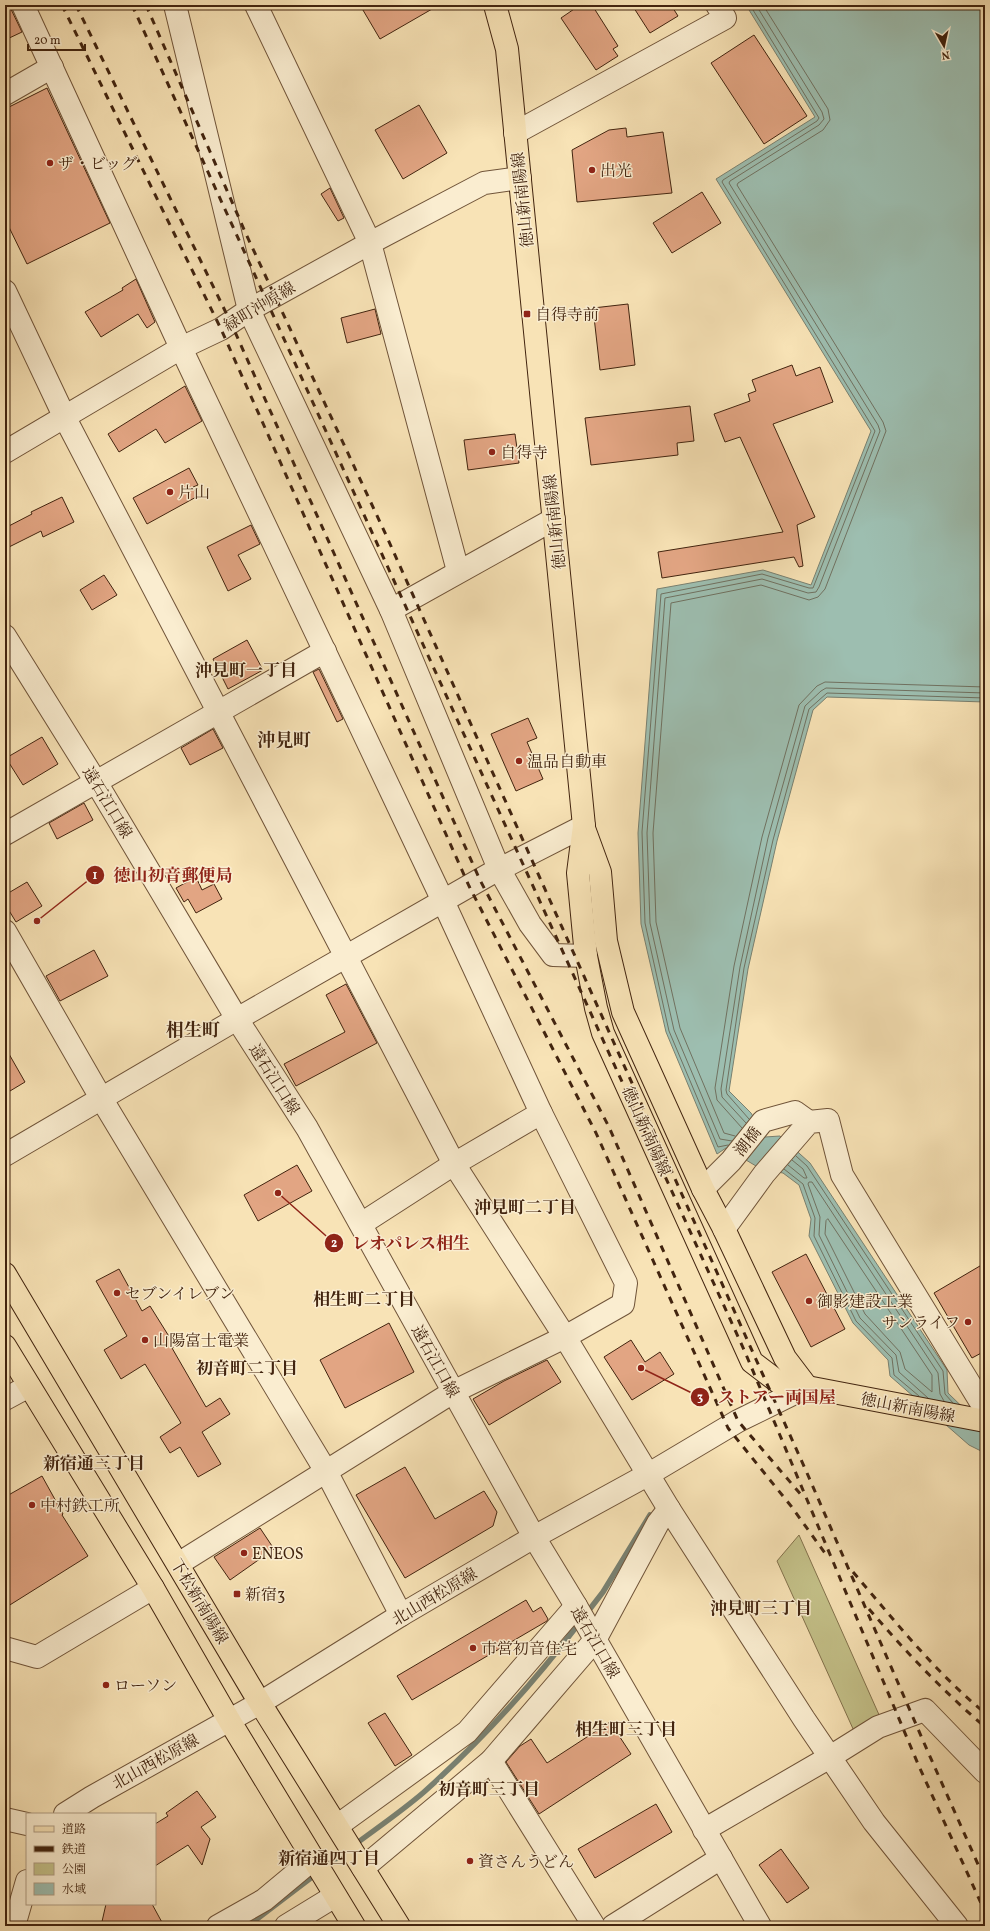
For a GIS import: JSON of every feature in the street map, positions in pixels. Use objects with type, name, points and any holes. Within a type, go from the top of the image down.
[{"type":"main road","name":"徳山新南陽線","points":[[495,5],[507,49],[584,826],[578,873],[586,956],[596,1008],[603,1033],[752,1362],[781,1384],[807,1387],[910,1407],[984,1417]]},
{"type":"main road","name":"徳山新南陽線","points":[[584,826],[600,872],[606,941],[623,1012],[703,1188],[785,1358],[807,1387]]},
{"type":"main road","name":"下松新南陽線","points":[[5,1274],[260,1703],[399,1926]]},
{"type":"main road","points":[[5,1346],[153,1588],[229,1720],[322,1876],[354,1926]]},
{"type":"street","points":[[23,5],[181,348],[443,901],[541,1113],[626,1283],[623,1304],[565,1337],[453,1392],[327,1473],[178,1564]]},
{"type":"street","points":[[175,5],[249,310],[391,610],[499,869],[530,924],[553,955],[586,956]]},
{"type":"street","points":[[256,5],[370,243],[458,571]]},
{"type":"street","points":[[515,133],[725,18],[717,5]]},
{"type":"street","points":[[5,94],[52,67]]},
{"type":"street","name":"緑町沖原線","points":[[5,452],[65,418],[181,348],[221,329],[249,310],[370,243],[484,183],[520,178]]},
{"type":"street","points":[[5,292],[65,418],[345,958],[454,1164],[565,1337],[669,1509],[830,1757],[874,1822],[957,1926]]},
{"type":"street","points":[[391,610],[458,571],[554,519]]},
{"type":"street","name":"遠石江口線","points":[[5,636],[96,782],[237,1019],[307,1128],[534,1537],[760,1926]]},
{"type":"street","points":[[5,834],[325,651]]},
{"type":"street","points":[[5,1155],[237,1019],[499,869],[584,826]]},
{"type":"street","points":[[5,931],[101,1098],[327,1473],[401,1615]]},
{"type":"street","name":"潮橋","points":[[703,1188],[731,1161],[763,1121],[795,1112],[819,1121]]},
{"type":"street","points":[[361,1224],[454,1164],[541,1113]]},
{"type":"street","points":[[724,1229],[764,1174],[792,1140],[819,1121],[842,1175],[984,1417]]},
{"type":"street","points":[[5,1400],[29,1386]]},
{"type":"street","name":"北山西松原線","points":[[66,1813],[92,1796],[260,1703],[401,1615],[534,1537],[649,1474],[738,1421],[807,1387]]},
{"type":"street","points":[[361,1864],[491,1761],[592,1635],[658,1523],[669,1509]]},
{"type":"street","points":[[5,1648],[37,1657],[153,1588]]},
{"type":"street","points":[[340,1832],[467,1732],[576,1607]]},
{"type":"street","points":[[704,1830],[830,1757],[878,1727],[925,1710],[985,1772]]},
{"type":"street","points":[[491,1761],[594,1926]]},
{"type":"street","points":[[5,1819],[26,1824]]},
{"type":"street","points":[[613,1926],[721,1858]]},
{"type":"street","points":[[218,1926],[264,1900],[322,1876]]},
{"type":"street","points":[[286,1926],[322,1876]]},
{"type":"street","points":[[14,1926],[26,1884]]},
{"type":"green space","points":[[799,1535],[880,1717],[854,1731],[777,1561]]},
{"type":"water","points":[[746,5],[985,5],[985,702],[827,697],[813,710],[777,841],[748,969],[729,1091],[751,1113],[765,1137],[780,1136],[810,1163],[947,1370],[948,1393],[985,1429],[985,1453],[969,1445],[890,1376],[888,1360],[853,1323],[809,1236],[811,1219],[799,1185],[783,1173],[761,1169],[726,1148],[717,1154],[666,1032],[641,924],[638,833],[657,589],[763,570],[811,585],[871,431],[716,179],[815,117]]},
{"type":"building","points":[[5,5],[9,5],[22,32],[5,40]]},
{"type":"building","points":[[360,5],[439,5],[380,39]]},
{"type":"building","points":[[580,5],[592,5],[618,46],[613,49],[618,56],[596,70],[561,18]]},
{"type":"building","points":[[632,5],[671,5],[678,16],[650,33]]},
{"type":"building","points":[[754,35],[807,116],[764,144],[711,63]]},
{"type":"building","name":"ザ・ビッグ","points":[[47,88],[110,223],[27,264],[5,219],[5,109]]},
{"type":"building","points":[[419,105],[447,153],[403,179],[375,130]]},
{"type":"building","points":[[626,128],[627,137],[663,132],[672,193],[577,202],[572,150],[609,130]]},
{"type":"building","points":[[330,188],[344,218],[338,221],[321,194]]},
{"type":"building","points":[[702,192],[721,223],[672,253],[653,223]]},
{"type":"building","points":[[136,279],[155,322],[147,328],[138,314],[101,337],[85,312],[123,290],[122,288]]},
{"type":"building","points":[[628,304],[635,365],[600,370],[593,308]]},
{"type":"building","points":[[375,309],[381,334],[347,343],[341,318]]},
{"type":"building","points":[[792,365],[796,376],[820,367],[833,402],[773,424],[815,517],[797,525],[803,566],[799,567],[794,557],[662,578],[658,552],[783,532],[740,437],[725,442],[714,414],[750,401],[748,394],[756,391],[752,380]]},
{"type":"building","points":[[185,386],[202,421],[165,443],[156,429],[119,452],[108,434]]},
{"type":"building","points":[[690,406],[694,441],[677,443],[678,455],[591,465],[585,418]]},
{"type":"building","name":"自得寺","points":[[515,434],[519,463],[468,470],[464,440]]},
{"type":"building","name":"片山","points":[[189,468],[198,485],[193,487],[198,496],[147,524],[133,498]]},
{"type":"building","points":[[62,497],[74,522],[43,537],[41,531],[5,549],[5,528],[32,514],[31,512]]},
{"type":"building","points":[[251,525],[260,544],[238,555],[251,579],[228,591],[207,547]]},
{"type":"building","points":[[104,575],[117,595],[92,610],[80,590]]},
{"type":"building","points":[[247,640],[263,670],[228,689],[213,659]]},
{"type":"building","points":[[319,669],[343,719],[337,722],[313,672]]},
{"type":"building","name":"温品自動車","points":[[528,718],[537,738],[527,742],[543,779],[516,791],[491,734]]},
{"type":"building","points":[[213,729],[223,748],[190,765],[181,748]]},
{"type":"building","points":[[42,737],[58,764],[23,785],[6,758]]},
{"type":"building","points":[[84,803],[93,820],[57,839],[49,823]]},
{"type":"building","points":[[196,877],[202,890],[214,884],[222,899],[196,913],[188,899],[184,902],[176,888]]},
{"type":"building","points":[[27,882],[42,906],[16,922],[5,904],[5,895]]},
{"type":"building","points":[[94,950],[108,976],[60,1001],[46,976]]},
{"type":"building","points":[[346,984],[377,1043],[296,1086],[284,1064],[345,1032],[326,995]]},
{"type":"building","points":[[5,1047],[25,1082],[5,1094]]},
{"type":"building","points":[[297,1165],[312,1191],[258,1221],[244,1195]]},
{"type":"building","name":"御影建設工業","points":[[806,1254],[845,1329],[811,1347],[772,1272]]},
{"type":"building","name":"サンライフ","points":[[985,1263],[985,1351],[972,1358],[934,1293]]},
{"type":"building","points":[[119,1269],[142,1311],[150,1306],[175,1346],[172,1348],[206,1407],[220,1398],[230,1414],[202,1432],[221,1464],[198,1477],[180,1447],[170,1453],[160,1437],[181,1423],[145,1364],[121,1379],[104,1350],[127,1336],[96,1281]]},
{"type":"building","points":[[389,1323],[414,1372],[345,1408],[320,1360]]},
{"type":"building","points":[[631,1340],[645,1362],[660,1352],[674,1374],[632,1400],[604,1357]]},
{"type":"building","points":[[547,1360],[561,1382],[489,1425],[473,1399],[504,1381]]},
{"type":"building","points":[[405,1467],[435,1519],[484,1491],[497,1512],[493,1526],[405,1578],[356,1495]]},
{"type":"building","points":[[42,1476],[63,1514],[62,1515],[88,1556],[5,1608],[5,1497]]},
{"type":"building","name":"ENEOS","points":[[260,1528],[274,1549],[230,1580],[214,1557]]},
{"type":"building","name":"市営初音住宅","points":[[526,1600],[533,1612],[541,1607],[548,1619],[547,1621],[412,1700],[397,1676]]},
{"type":"building","points":[[385,1713],[412,1755],[395,1766],[368,1723]]},
{"type":"building","points":[[610,1722],[631,1754],[539,1814],[506,1762],[520,1746],[531,1739],[547,1763]]},
{"type":"building","points":[[197,1791],[216,1817],[201,1827],[210,1839],[202,1865],[188,1845],[156,1865],[156,1823],[168,1816],[166,1813]]},
{"type":"building","points":[[656,1804],[672,1832],[595,1878],[578,1849]]},
{"type":"building","points":[[781,1849],[809,1888],[787,1903],[759,1865]]},
{"type":"building","points":[[106,1905],[153,1905],[164,1926],[101,1926]]},
{"type":"waterway","points":[[586,1614],[603,1592],[650,1515]]},
{"type":"waterway","points":[[353,1846],[416,1799],[466,1753],[525,1690],[580,1622]]},
{"type":"waterway","points":[[325,1867],[347,1851]]},
{"type":"waterway","points":[[248,1926],[316,1874]]},
{"type":"railway","points":[[62,5],[221,329],[469,886],[596,1133],[728,1428],[791,1506],[827,1556]]},
{"type":"railway","points":[[76,5],[231,323],[480,880],[609,1127],[738,1421],[803,1497]]},
{"type":"railway","points":[[132,5],[745,1352],[918,1764],[985,1912]]},
{"type":"railway","points":[[146,5],[246,234],[386,535],[807,1473],[985,1880]]},
{"type":"railway","points":[[853,1572],[932,1663],[949,1681],[985,1713]]},
{"type":"railway","points":[[869,1609],[925,1670],[985,1727]]},
{"type":"place","name":"ザ・ビッグ","points":[[50,163]]},
{"type":"place","name":"出光","points":[[592,170]]},
{"type":"place","name":"自得寺前","points":[[527,314]]},
{"type":"place","name":"自得寺","points":[[492,452]]},
{"type":"place","name":"片山","points":[[170,492]]},
{"type":"place","name":"温品自動車","points":[[519,761]]},
{"type":"place","name":"徳山初音郵便局","points":[[37,921]]},
{"type":"place","name":"レオパレス相生","points":[[278,1193]]},
{"type":"place","name":"セブンイレブン","points":[[117,1293]]},
{"type":"place","name":"御影建設工業","points":[[809,1301]]},
{"type":"place","name":"サンライフ","points":[[968,1322]]},
{"type":"place","name":"山陽富士電業","points":[[145,1340]]},
{"type":"place","name":"ストアー両国屋","points":[[641,1368]]},
{"type":"place","name":"中村鉄工所","points":[[32,1505]]},
{"type":"place","name":"ENEOS","points":[[244,1553]]},
{"type":"place","name":"新宿3","points":[[237,1594]]},
{"type":"place","name":"市営初音住宅","points":[[473,1648]]},
{"type":"place","name":"ローソン","points":[[106,1685]]},
{"type":"place","name":"資さんうどん","points":[[470,1861]]},
{"type":"district","name":"沖見町一丁目","points":[[246,670]]},
{"type":"district","name":"沖見町","points":[[284,740]]},
{"type":"district","name":"相生町","points":[[193,1030]]},
{"type":"district","name":"沖見町二丁目","points":[[525,1207]]},
{"type":"district","name":"相生町二丁目","points":[[364,1299]]},
{"type":"district","name":"初音町二丁目","points":[[247,1368]]},
{"type":"district","name":"新宿通三丁目","points":[[94,1463]]},
{"type":"district","name":"沖見町三丁目","points":[[761,1608]]},
{"type":"district","name":"相生町三丁目","points":[[626,1729]]},
{"type":"district","name":"初音町三丁目","points":[[489,1789]]},
{"type":"district","name":"新宿通四丁目","points":[[329,1858]]}]
